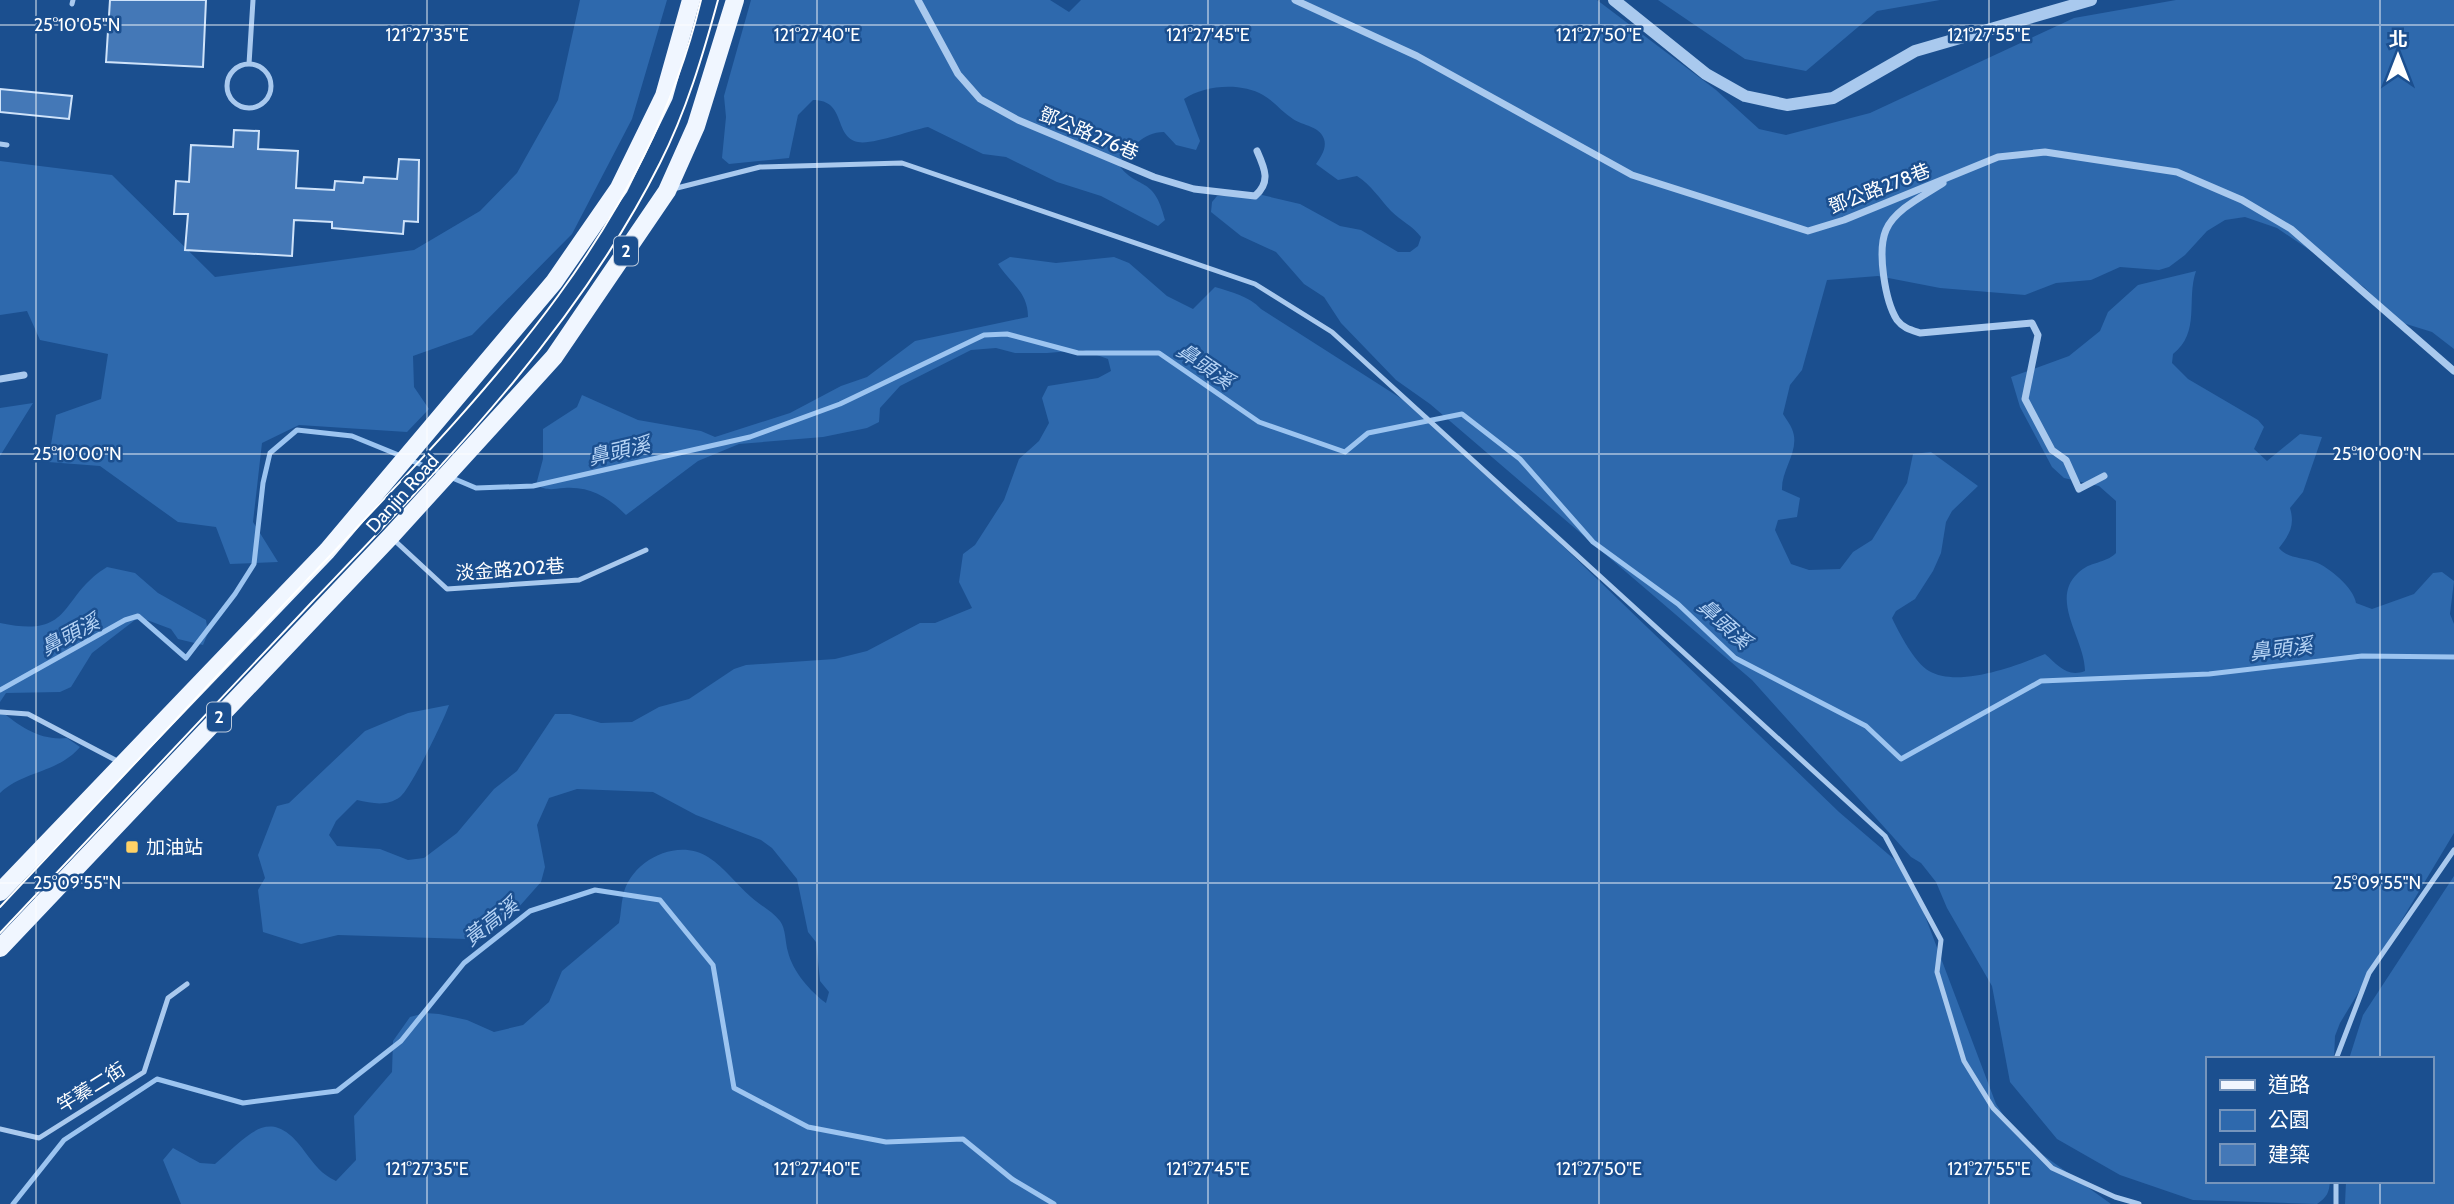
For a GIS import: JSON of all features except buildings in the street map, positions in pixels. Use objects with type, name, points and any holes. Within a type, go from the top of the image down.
[{"type":"main road","name":"Danjin Road","points":[[0,892],[125,765],[327,551],[555,282],[619,188],[664,96],[691,0]]},
{"type":"main road","name":"Danjin Road","points":[[0,948],[391,536],[554,356],[667,191],[696,126],[736,0]]},
{"type":"street","name":"鄧公路276巷","points":[[918,0],[958,74],[980,99],[1018,120],[1154,177],[1206,191],[1255,197],[1263,189],[1267,173],[1257,151]]},
{"type":"street","name":"鄧公路278巷","points":[[1294,0],[1417,56],[1632,176],[1808,231],[1844,220],[1998,157],[2045,152],[2177,172],[2242,200],[2291,229],[2454,371]]},
{"type":"street","points":[[1614,0],[1706,74],[1745,96],[1787,105],[1833,98],[1915,51],[2091,0]]},
{"type":"street","points":[[1955,174],[1903,210],[1886,229],[1882,247],[1885,284],[1897,319],[1907,329],[1920,333],[2032,323],[2038,335],[2025,399],[2052,450],[2066,460],[2079,489],[2104,476]]},
{"type":"street","points":[[0,379],[24,375]]},
{"type":"lane","points":[[249,64],[253,0]]},
{"type":"lane","points":[[249,64],[266,72],[271,91],[261,106],[247,109],[235,104],[227,88],[235,69],[249,64]]},
{"type":"lane","points":[[0,144],[7,145]]},
{"type":"lane","points":[[667,191],[760,167],[902,163],[1255,284],[1332,332],[1885,836],[1941,940],[1937,972],[1964,1061],[1993,1108],[2052,1168],[2115,1197],[2139,1204]]},
{"type":"lane","name":"淡金路202巷","points":[[391,536],[446,589],[579,580],[646,550]]},
{"type":"lane","points":[[0,712],[28,714],[125,765]]},
{"type":"lane","points":[[2337,1057],[2369,973],[2454,850]]},
{"type":"lane","name":"竿蓁二街","points":[[0,1129],[39,1138],[144,1072],[168,998],[187,984]]},
{"type":"lane","points":[[2336,1183],[2336,1204]]},
{"type":"green space","points":[[580,0],[667,0],[632,119],[572,234],[472,335],[413,356],[414,387],[429,409],[407,432],[299,425],[262,443],[253,522],[278,562],[230,564],[216,527],[178,522],[100,466],[48,462],[56,415],[101,399],[108,354],[40,340],[27,311],[0,315],[0,161],[112,175],[215,277],[414,250],[480,211],[517,173],[558,100]]},
{"type":"green space","points":[[751,0],[1050,0],[1069,12],[1081,0],[1597,0],[1716,90],[1759,129],[1786,135],[1870,113],[2074,18],[2176,0],[2454,0],[2454,349],[2432,332],[2403,323],[2394,317],[2364,287],[2277,228],[2245,217],[2225,220],[2207,231],[2185,255],[2169,267],[2159,270],[2120,267],[2091,280],[2056,283],[2025,295],[1940,288],[1878,276],[1827,280],[1802,370],[1790,385],[1783,414],[1792,429],[1794,444],[1782,490],[1800,498],[1797,517],[1778,520],[1775,530],[1791,564],[1809,570],[1840,569],[1853,552],[1872,540],[1907,483],[1913,454],[1931,452],[1978,486],[1952,511],[1946,522],[1941,553],[1915,599],[1896,611],[1892,618],[1913,655],[1929,671],[1941,676],[1987,673],[2045,654],[2068,672],[2085,671],[2084,659],[2067,607],[2067,595],[2070,584],[2078,573],[2116,553],[2116,501],[2099,486],[2064,478],[2052,467],[2020,407],[2011,377],[2069,356],[2100,331],[2108,312],[2138,285],[2196,271],[2190,326],[2182,345],[2173,354],[2172,363],[2188,379],[2258,420],[2264,427],[2254,449],[2267,461],[2300,434],[2322,437],[2303,492],[2290,508],[2290,529],[2279,548],[2287,554],[2327,568],[2351,591],[2356,603],[2372,609],[2414,594],[2433,573],[2442,572],[2454,581],[2450,614],[2454,624],[2454,833],[2340,1023],[2335,1036],[2334,1057],[2206,1057],[2206,1183],[2330,1183],[2325,1197],[2317,1204],[2193,1200],[2120,1175],[2057,1139],[2010,1082],[1992,986],[1947,908],[1936,882],[1921,863],[1911,857],[1752,680],[1430,404],[1396,380],[1341,323],[1324,297],[1304,284],[1276,252],[1241,236],[1211,212],[1212,202],[1217,196],[1262,195],[1300,204],[1340,226],[1361,230],[1398,252],[1410,252],[1418,246],[1421,237],[1418,233],[1391,211],[1362,180],[1357,176],[1338,180],[1316,164],[1325,146],[1319,131],[1293,119],[1263,95],[1244,88],[1212,88],[1192,94],[1184,99],[1200,141],[1196,150],[1176,145],[1164,132],[1156,133],[1138,142],[1118,164],[1156,196],[1165,220],[1158,226],[1101,196],[1057,182],[1006,157],[983,154],[928,127],[858,142],[845,133],[831,106],[813,100],[798,115],[789,158],[729,164],[722,158],[726,117],[724,96]]},
{"type":"green space","points":[[1658,0],[1940,0],[1877,11],[1806,71],[1745,59]]},
{"type":"green space","points":[[1010,257],[1056,263],[1114,257],[1129,263],[1167,296],[1193,309],[1215,287],[1240,295],[1427,415],[1839,812],[1902,866],[1913,884],[1996,1104],[2018,1137],[2111,1204],[181,1204],[163,1160],[173,1148],[200,1163],[215,1164],[249,1135],[270,1127],[281,1129],[292,1137],[319,1169],[336,1181],[356,1160],[354,1116],[392,1072],[393,1041],[410,1017],[425,1013],[439,1014],[467,1020],[494,1032],[523,1025],[549,1002],[562,971],[619,923],[627,883],[635,872],[656,856],[669,851],[696,851],[708,857],[777,917],[783,928],[794,967],[808,987],[826,1003],[829,992],[820,981],[816,942],[808,932],[797,879],[772,848],[761,840],[696,815],[653,792],[577,789],[549,798],[537,825],[545,867],[541,882],[502,926],[466,939],[338,935],[301,944],[263,932],[258,890],[265,878],[258,855],[277,806],[289,803],[365,731],[408,713],[449,705],[405,792],[395,800],[384,803],[357,800],[336,821],[329,835],[337,846],[380,849],[408,860],[424,858],[457,833],[494,789],[517,771],[555,714],[570,714],[601,723],[632,722],[659,707],[689,699],[734,669],[746,665],[835,659],[867,651],[920,623],[935,623],[972,608],[959,582],[963,554],[975,545],[1004,500],[1019,459],[1039,441],[1049,423],[1042,398],[1048,386],[1098,378],[1111,371],[1108,359],[1083,350],[1015,353],[996,348],[971,350],[900,386],[880,408],[879,422],[867,428],[823,437],[739,444],[698,461],[626,515],[605,498],[590,491],[573,488],[547,489],[536,485],[543,459],[543,429],[577,407],[582,395],[638,420],[701,431],[715,437],[790,413],[841,386],[867,377],[915,341],[1028,317],[1022,295],[998,264]]},
{"type":"green space","points":[[33,403],[0,456],[0,408]]},
{"type":"green space","points":[[107,567],[135,573],[158,593],[206,620],[208,633],[203,645],[178,639],[171,629],[147,620],[135,620],[92,653],[71,687],[60,692],[6,693],[0,702],[0,623],[24,626],[41,625],[54,620],[91,579]]},
{"type":"green space","points":[[0,710],[31,732],[48,737],[67,738],[80,747],[61,762],[19,780],[0,793]]},
{"type":"green space","points":[[2454,876],[2454,1204],[2345,1204],[2346,1183],[2433,1183],[2433,1057],[2350,1057],[2363,1015]]},
{"type":"waterway","name":"鼻頭溪","points":[[410,460],[476,488],[533,486],[750,437],[840,404],[984,335],[1007,334],[1078,353],[1159,353],[1259,422],[1345,452],[1368,433],[1462,414],[1520,459],[1593,542],[1678,604],[1735,658],[1866,726],[1901,759],[2041,681],[2209,674],[2362,656],[2454,657]]},
{"type":"waterway","name":"鼻頭溪","points":[[0,690],[125,620],[138,616],[186,658],[235,594],[254,564],[263,483],[270,453],[297,430],[352,436],[401,456]]},
{"type":"waterway","name":"黃高溪","points":[[13,1204],[64,1140],[157,1079],[243,1103],[337,1091],[401,1041],[464,963],[530,911],[595,890],[660,900],[713,965],[734,1088],[808,1127],[886,1142],[963,1139],[1012,1179],[1054,1204]]},
{"type":"tram line","points":[[0,907],[430,450],[544,315],[594,243],[638,168],[674,87],[701,0]]},
{"type":"tram line","points":[[0,933],[409,500],[503,395],[547,341],[626,225],[660,163],[693,83],[718,0]]},
{"type":"place","name":"加油站","points":[[132,847]]}]
